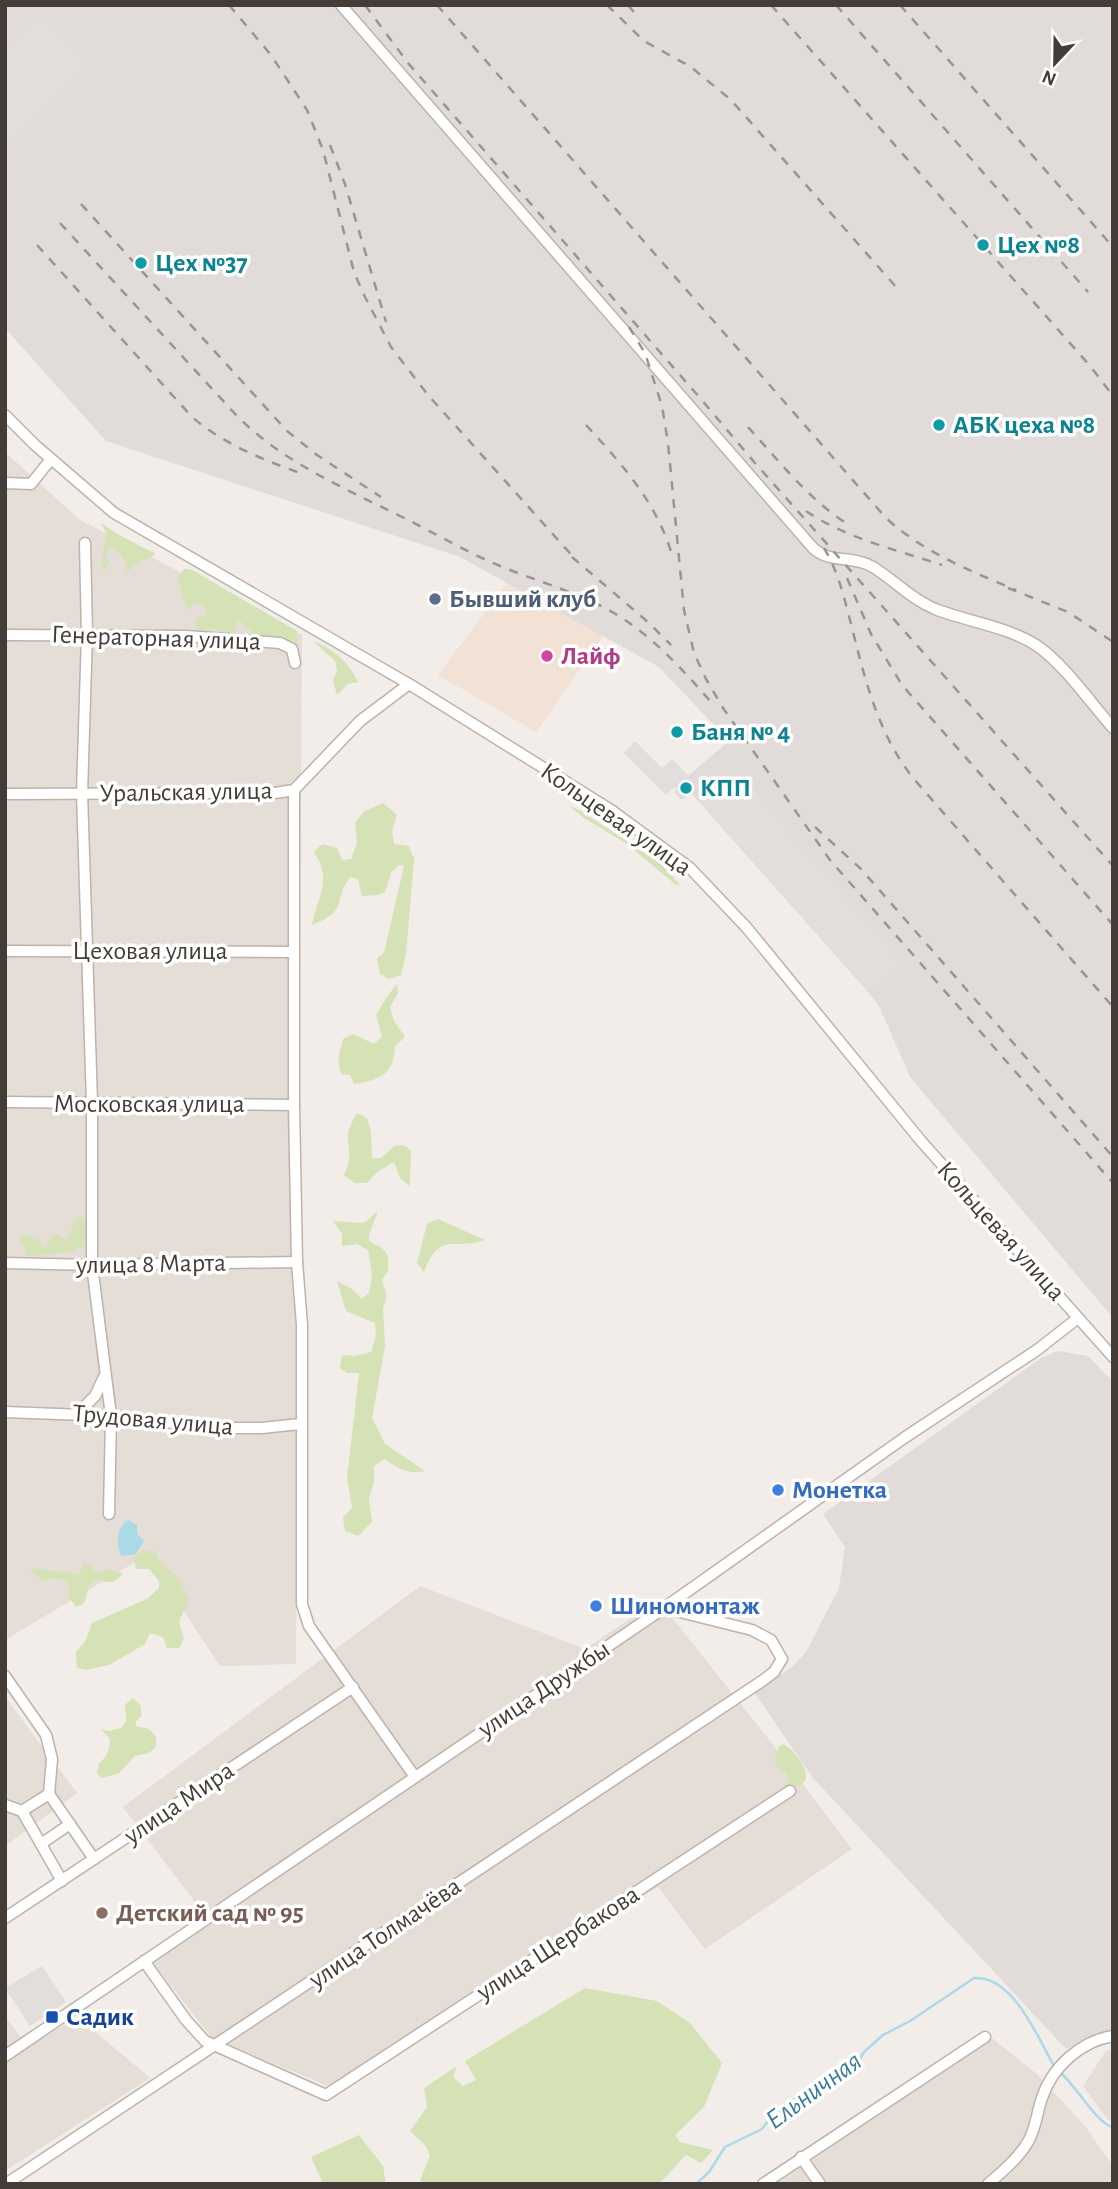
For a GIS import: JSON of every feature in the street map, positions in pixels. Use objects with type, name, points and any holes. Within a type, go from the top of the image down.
[{"type":"street","points":[[341,5],[813,548],[823,556],[864,562],[934,608],[1020,637],[1035,645],[1055,661],[1113,728]]},
{"type":"street","name":"Кольцевая улица","points":[[5,415],[114,513],[409,684],[611,810],[690,868],[747,928],[921,1141],[1113,1357]]},
{"type":"street","points":[[5,483],[32,484],[51,459]]},
{"type":"street","points":[[85,543],[87,634],[82,793],[92,1103],[92,1265],[111,1416],[109,1514]]},
{"type":"street","name":"Генераторная улица","points":[[5,635],[186,636],[280,643],[292,649],[295,663]]},
{"type":"street","name":"Уральская улица","points":[[5,793],[275,793],[294,790],[360,721],[409,684]]},
{"type":"street","points":[[294,790],[294,1105],[297,1262],[302,1325],[300,1424],[304,1614],[309,1626],[415,1777]]},
{"type":"street","name":"Цеховая улица","points":[[5,951],[294,951]]},
{"type":"street","name":"Московская улица","points":[[5,1102],[294,1105]]},
{"type":"street","name":"улица 8 Марта","points":[[5,1263],[92,1265],[297,1262]]},
{"type":"street","name":"улица Дружбы","points":[[5,2056],[664,1608],[904,1438],[1037,1350],[1078,1318]]},
{"type":"street","points":[[77,1414],[95,1395],[106,1375]]},
{"type":"street","name":"Трудовая улица","points":[[5,1412],[111,1416],[220,1428],[300,1424]]},
{"type":"street","name":"улица Толмачёва","points":[[6,2184],[762,1681],[775,1671],[782,1658],[771,1640],[752,1630],[664,1608]]},
{"type":"street","points":[[5,1676],[46,1735],[52,1759],[49,1794],[94,1859]]},
{"type":"street","name":"улица Мира","points":[[5,1918],[353,1687]]},
{"type":"street","name":"улица Щербакова","points":[[216,2046],[326,2095],[790,1791]]},
{"type":"street","points":[[22,1811],[49,1794]]},
{"type":"street","points":[[5,1805],[22,1811],[62,1881]]},
{"type":"street","points":[[41,1844],[70,1824]]},
{"type":"street","points":[[144,1961],[196,2033],[216,2046]]},
{"type":"street","points":[[988,2184],[1025,2146],[1034,2129],[1046,2087],[1057,2070],[1091,2042],[1113,2036]]},
{"type":"street","points":[[763,2184],[985,2037]]},
{"type":"street","points":[[801,2157],[820,2184]]},
{"type":"shaded area","points":[[5,5],[1113,5],[1113,1318],[910,1077],[880,1008],[870,994],[691,793],[682,800],[674,792],[677,789],[675,787],[729,741],[659,667],[460,557],[106,441],[5,328]]},
{"type":"shaded area","points":[[40,16],[89,64],[5,150],[5,51]]},
{"type":"shaded area","points":[[5,452],[80,520],[302,635],[296,1664],[220,1666],[147,1555],[5,1640]]},
{"type":"shaded area","points":[[508,582],[604,635],[536,732],[438,675]]},
{"type":"shaded area","points":[[635,741],[662,768],[672,759],[688,775],[666,795],[624,753]]},
{"type":"shaded area","points":[[734,767],[905,964],[870,994],[697,799]]},
{"type":"shaded area","points":[[1058,1351],[1088,1356],[1113,1382],[1113,2031],[1099,2034],[1066,2049],[813,1778],[754,1692],[792,1667],[806,1652],[839,1588],[845,1547],[823,1514],[1041,1358]]},
{"type":"shaded area","points":[[420,1586],[585,1649],[658,1600],[852,1849],[705,1949],[658,1887],[340,2091],[212,2038],[150,1959],[210,1922],[123,1807]]},
{"type":"shaded area","points":[[5,1697],[77,1793],[5,1846]]},
{"type":"shaded area","points":[[42,1966],[66,2002],[30,2026],[5,1988]]},
{"type":"shaded area","points":[[5,2016],[28,2047],[78,2017],[150,2078],[5,2171]]},
{"type":"shaded area","points":[[992,2038],[1037,2074],[1085,2126],[1113,2166],[1113,2184],[769,2184]]},
{"type":"shaded area","points":[[1113,2047],[1113,2121],[1108,2120],[1083,2086],[1105,2052]]},
{"type":"green space","points":[[99,522],[155,555],[136,563],[127,572],[125,562],[116,549],[110,548],[106,557],[110,562],[103,572],[106,534]]},
{"type":"green space","points":[[184,569],[192,570],[297,631],[297,644],[290,646],[255,635],[238,619],[234,634],[230,635],[214,629],[203,632],[195,627],[195,619],[205,615],[207,611],[202,605],[193,604],[187,609],[178,578]]},
{"type":"green space","points":[[313,641],[340,657],[358,682],[348,684],[337,695],[333,680],[337,670],[335,661]]},
{"type":"green space","points":[[383,803],[397,815],[392,831],[394,844],[409,846],[414,859],[406,954],[401,975],[389,979],[380,974],[377,958],[384,953],[404,866],[399,865],[391,873],[385,892],[378,895],[362,896],[358,879],[350,877],[336,910],[324,920],[312,925],[323,880],[323,871],[314,852],[322,844],[337,848],[342,860],[351,859],[357,843],[355,822],[365,811]]},
{"type":"green space","points":[[569,806],[581,811],[660,863],[681,886],[675,884],[627,844]]},
{"type":"green space","points":[[397,984],[398,993],[390,1007],[394,1021],[405,1037],[395,1046],[392,1064],[384,1074],[354,1084],[350,1075],[341,1074],[338,1059],[343,1039],[353,1034],[374,1044],[382,1036],[376,1015]]},
{"type":"green space","points":[[357,1113],[367,1118],[371,1131],[372,1158],[381,1158],[394,1146],[403,1145],[411,1150],[410,1186],[400,1178],[394,1162],[377,1172],[367,1183],[355,1183],[344,1175],[349,1161],[349,1129]]},
{"type":"green space","points":[[378,1211],[369,1241],[382,1248],[388,1256],[388,1271],[382,1280],[387,1296],[383,1308],[385,1346],[372,1418],[385,1444],[425,1471],[403,1470],[384,1459],[374,1466],[374,1482],[369,1498],[372,1522],[358,1536],[345,1531],[343,1518],[352,1508],[347,1478],[359,1373],[347,1373],[340,1368],[342,1355],[355,1356],[371,1352],[376,1336],[375,1323],[346,1311],[337,1281],[352,1289],[362,1299],[369,1293],[372,1274],[368,1250],[357,1244],[342,1246],[342,1234],[333,1221],[364,1223]]},
{"type":"green space","points":[[76,1218],[85,1219],[88,1240],[81,1250],[77,1247],[73,1252],[28,1256],[24,1252],[26,1248],[20,1238],[26,1235],[38,1240],[44,1247],[48,1245],[52,1235],[59,1235],[66,1240]]},
{"type":"green space","points":[[438,1219],[485,1240],[442,1246],[430,1259],[424,1272],[417,1263],[427,1224]]},
{"type":"green space","points":[[144,1550],[155,1552],[179,1580],[189,1600],[179,1622],[184,1638],[179,1648],[167,1648],[163,1637],[150,1633],[145,1644],[109,1665],[86,1670],[77,1668],[76,1652],[85,1642],[92,1623],[147,1599],[159,1588],[159,1581],[149,1569],[136,1569],[134,1558]]},
{"type":"green space","points":[[83,1563],[98,1574],[106,1570],[123,1573],[115,1581],[96,1580],[89,1585],[84,1604],[76,1607],[69,1597],[69,1585],[63,1579],[53,1578],[44,1582],[29,1568],[80,1574]]},
{"type":"green space","points":[[133,1698],[141,1706],[141,1716],[136,1721],[136,1726],[149,1729],[156,1737],[156,1747],[149,1753],[135,1756],[119,1773],[102,1778],[97,1773],[99,1764],[107,1753],[110,1739],[101,1729],[109,1731],[121,1728],[126,1721],[125,1705]]},
{"type":"green space","points":[[783,1744],[792,1750],[804,1766],[806,1777],[800,1785],[781,1789],[789,1780],[786,1773],[776,1766],[775,1757],[779,1746]]},
{"type":"green space","points":[[585,1988],[657,2001],[690,2023],[722,2063],[704,2107],[675,2135],[680,2142],[713,2150],[701,2163],[686,2155],[659,2184],[419,2184],[430,2155],[425,2145],[410,2131],[427,2107],[424,2088],[457,2066],[453,2077],[463,2086],[476,2080],[465,2061]]},
{"type":"green space","points":[[359,2135],[383,2166],[386,2184],[323,2184],[311,2157]]},
{"type":"water","points":[[128,1520],[137,1525],[137,1534],[144,1541],[136,1554],[122,1556],[118,1547],[118,1536],[121,1527]]},
{"type":"waterway","name":"Ельничная","points":[[696,2184],[709,2172],[725,2147],[762,2129],[771,2117],[821,2079],[854,2069],[864,2052],[883,2035],[910,2021],[974,1978],[988,1980],[1012,1997],[1023,2010],[1054,2066]]},
{"type":"waterway","name":"Ельничная","points":[[1061,2073],[1093,2112],[1113,2127]]},
{"type":"railway","points":[[229,5],[271,55],[307,110],[323,150],[354,272],[391,347],[428,395],[577,561]]},
{"type":"railway","points":[[365,5],[408,63],[755,463],[1113,866]]},
{"type":"railway","points":[[437,5],[886,518],[931,551],[1016,590]]},
{"type":"railway","points":[[607,5],[644,41],[691,67],[731,100],[897,288]]},
{"type":"railway","points":[[628,5],[637,16]]},
{"type":"railway","points":[[771,5],[1091,367],[1113,396]]},
{"type":"railway","points":[[836,5],[1088,292]]},
{"type":"railway","points":[[900,5],[1113,247]]},
{"type":"railway","points":[[330,145],[345,184],[386,322]]},
{"type":"railway","points":[[81,204],[287,431],[317,455],[381,497]]},
{"type":"railway","points":[[60,223],[237,416],[274,447],[335,484],[475,555],[578,595],[622,618],[658,647],[711,702]]},
{"type":"railway","points":[[37,245],[192,417],[243,450],[300,473]]},
{"type":"railway","points":[[629,327],[645,353],[662,406],[684,610],[694,653],[706,679],[723,708],[830,860],[1113,1183]]},
{"type":"railway","points":[[586,425],[648,501],[672,555]]},
{"type":"railway","points":[[748,427],[808,492],[849,525]]},
{"type":"railway","points":[[806,511],[854,536],[942,565]]},
{"type":"railway","points":[[824,548],[840,584],[881,724],[901,760],[913,778],[1113,1007]]},
{"type":"railway","points":[[572,557],[671,645]]},
{"type":"railway","points":[[847,578],[871,634],[902,685],[1113,925]]},
{"type":"railway","points":[[1008,588],[1068,612],[1113,642]]},
{"type":"railway","points":[[815,827],[861,869],[1113,1157]]},
{"type":"place","name":"Цех №8","points":[[983,245]]},
{"type":"place","name":"Цех №37","points":[[141,263]]},
{"type":"place","name":"АБК цеха №8","points":[[939,425]]},
{"type":"place","name":"Бывший клуб","points":[[435,599]]},
{"type":"place","name":"Лайф","points":[[547,656]]},
{"type":"place","name":"Баня № 4","points":[[677,732]]},
{"type":"place","name":"КПП","points":[[686,788]]},
{"type":"place","name":"Монетка","points":[[778,1490]]},
{"type":"place","name":"Шиномонтаж","points":[[596,1606]]},
{"type":"place","name":"Детский сад № 95","points":[[102,1913]]},
{"type":"place","name":"Садик","points":[[52,2017]]}]
